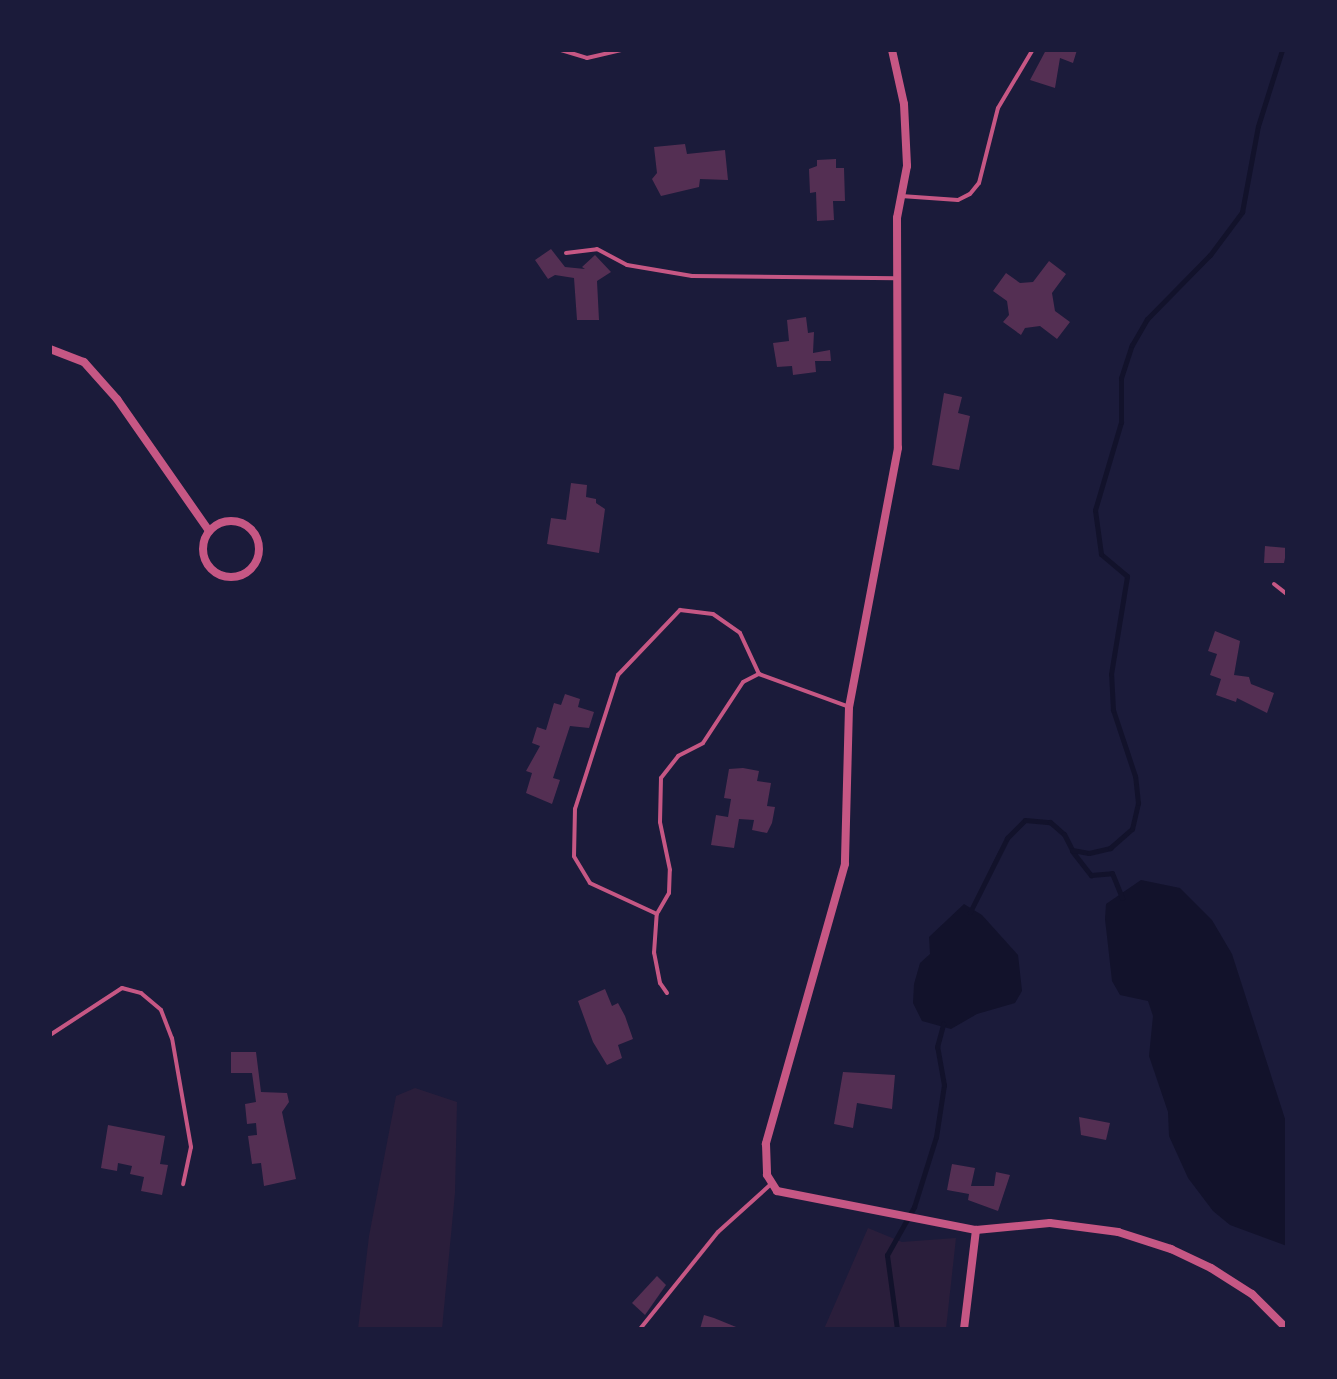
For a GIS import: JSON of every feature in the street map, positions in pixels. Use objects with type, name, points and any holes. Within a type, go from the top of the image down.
[{"type":"street","points":[[892,50],[904,104],[907,166],[896,278],[898,448],[849,707],[845,864],[766,1144],[767,1175],[777,1190],[976,1230],[1057,1223],[1118,1232],[1171,1249],[1252,1294],[1287,1329]]},
{"type":"street","points":[[50,349],[84,362],[117,399],[209,531],[204,556],[213,570],[231,577],[256,563],[259,544],[250,527],[233,520],[209,531]]},
{"type":"street","points":[[964,1329],[976,1230]]},
{"type":"lane","points":[[561,50],[587,58],[621,50]]},
{"type":"lane","points":[[902,196],[958,200],[970,194],[978,183],[998,108],[1032,51]]},
{"type":"lane","points":[[566,252],[598,249],[627,265],[692,276],[896,278]]},
{"type":"lane","points":[[1274,584],[1287,594]]},
{"type":"lane","points":[[656,914],[590,883],[574,856],[575,809],[618,675],[680,610],[713,614],[740,633],[759,674],[849,707]]},
{"type":"lane","points":[[667,993],[655,963],[656,914],[669,893],[670,870],[660,822],[661,778],[678,756],[704,742],[743,682],[759,674]]},
{"type":"lane","points":[[50,1035],[122,988],[141,993],[161,1010],[172,1038],[190,1147],[182,1184]]},
{"type":"lane","points":[[640,1329],[670,1297],[718,1232],[772,1184]]},
{"type":"shaded area","points":[[1141,880],[1180,888],[1212,920],[1232,954],[1287,1125],[1287,1246],[1230,1225],[1213,1211],[1188,1178],[1169,1136],[1168,1112],[1149,1056],[1153,1016],[1148,1001],[1120,995],[1112,981],[1105,919],[1106,904]]},
{"type":"shaded area","points":[[964,904],[982,915],[1018,955],[1022,991],[1015,1003],[977,1014],[951,1029],[922,1021],[913,1003],[914,984],[920,963],[930,954],[929,937]]},
{"type":"shaded area","points":[[415,1088],[457,1102],[455,1193],[442,1329],[358,1329],[369,1236],[396,1096]]},
{"type":"shaded area","points":[[868,1228],[902,1242],[956,1238],[946,1329],[824,1329]]},
{"type":"building","points":[[1046,50],[1077,50],[1073,63],[1060,58],[1055,88],[1030,80]]},
{"type":"building","points":[[685,144],[687,154],[725,150],[728,180],[700,179],[699,187],[661,196],[652,179],[657,173],[654,147]]},
{"type":"building","points":[[836,159],[836,168],[844,168],[845,201],[833,201],[834,220],[817,221],[816,192],[810,193],[809,169],[817,166],[817,160]]},
{"type":"building","points":[[551,249],[565,267],[585,269],[582,267],[595,255],[611,272],[597,281],[599,320],[577,320],[574,278],[555,275],[548,279],[535,260]]},
{"type":"building","points":[[1049,261],[1066,274],[1052,293],[1055,311],[1070,322],[1057,339],[1040,326],[1025,328],[1021,335],[1003,322],[1009,315],[1007,301],[993,291],[1006,273],[1020,283],[1033,282]]},
{"type":"building","points":[[806,317],[808,333],[814,332],[813,353],[830,350],[831,361],[815,361],[816,372],[793,375],[792,366],[777,367],[773,343],[789,341],[787,320]]},
{"type":"building","points":[[944,393],[962,397],[958,413],[970,416],[959,470],[932,465]]},
{"type":"building","points":[[571,483],[587,485],[586,497],[596,499],[605,509],[599,553],[547,544],[551,518],[566,520]]},
{"type":"building","points":[[1265,546],[1287,548],[1284,563],[1264,563]]},
{"type":"building","points":[[1215,631],[1240,641],[1234,675],[1249,677],[1251,684],[1274,693],[1267,713],[1237,698],[1236,702],[1216,695],[1221,679],[1210,675],[1217,654],[1208,651]]},
{"type":"building","points":[[565,694],[580,699],[578,707],[594,712],[589,728],[570,726],[553,778],[560,780],[552,804],[526,793],[532,773],[526,771],[540,746],[532,743],[537,727],[546,730],[554,703],[561,705]]},
{"type":"building","points":[[729,769],[759,771],[757,781],[771,783],[767,806],[775,807],[772,823],[767,833],[752,830],[754,820],[739,819],[734,848],[711,845],[716,815],[728,817],[731,799],[724,798]]},
{"type":"building","points":[[605,989],[612,1006],[618,1003],[633,1039],[618,1045],[622,1058],[607,1065],[593,1042],[578,1001]]},
{"type":"building","points":[[231,1052],[256,1052],[261,1092],[287,1093],[289,1102],[282,1112],[296,1179],[264,1186],[261,1163],[252,1164],[248,1136],[257,1135],[256,1123],[247,1124],[245,1104],[256,1102],[252,1073],[231,1073]]},
{"type":"building","points":[[843,1072],[895,1075],[892,1109],[857,1103],[853,1128],[834,1124]]},
{"type":"building","points":[[1079,1117],[1110,1123],[1106,1140],[1081,1135]]},
{"type":"building","points":[[108,1125],[165,1136],[160,1164],[168,1165],[162,1195],[141,1191],[144,1177],[130,1174],[132,1166],[118,1163],[117,1171],[101,1168]]},
{"type":"building","points":[[952,1164],[975,1168],[971,1186],[994,1186],[996,1172],[1010,1175],[998,1211],[968,1200],[969,1194],[947,1190]]},
{"type":"building","points":[[657,1276],[666,1285],[645,1315],[632,1303]]},
{"type":"building","points":[[704,1315],[714,1318],[741,1329],[700,1329]]},
{"type":"waterway","points":[[970,912],[1007,838],[1025,820],[1050,822],[1064,834],[1072,850],[1089,853],[1110,848],[1132,829],[1138,803],[1135,776],[1113,710],[1111,674],[1127,576],[1101,554],[1095,510],[1121,422],[1121,378],[1132,345],[1147,319],[1210,255],[1242,212],[1258,126],[1282,50]]},
{"type":"waterway","points":[[1072,851],[1091,875],[1112,873],[1122,898]]},
{"type":"waterway","points":[[897,1329],[887,1255],[914,1207],[936,1137],[944,1085],[937,1047],[943,1024]]}]
